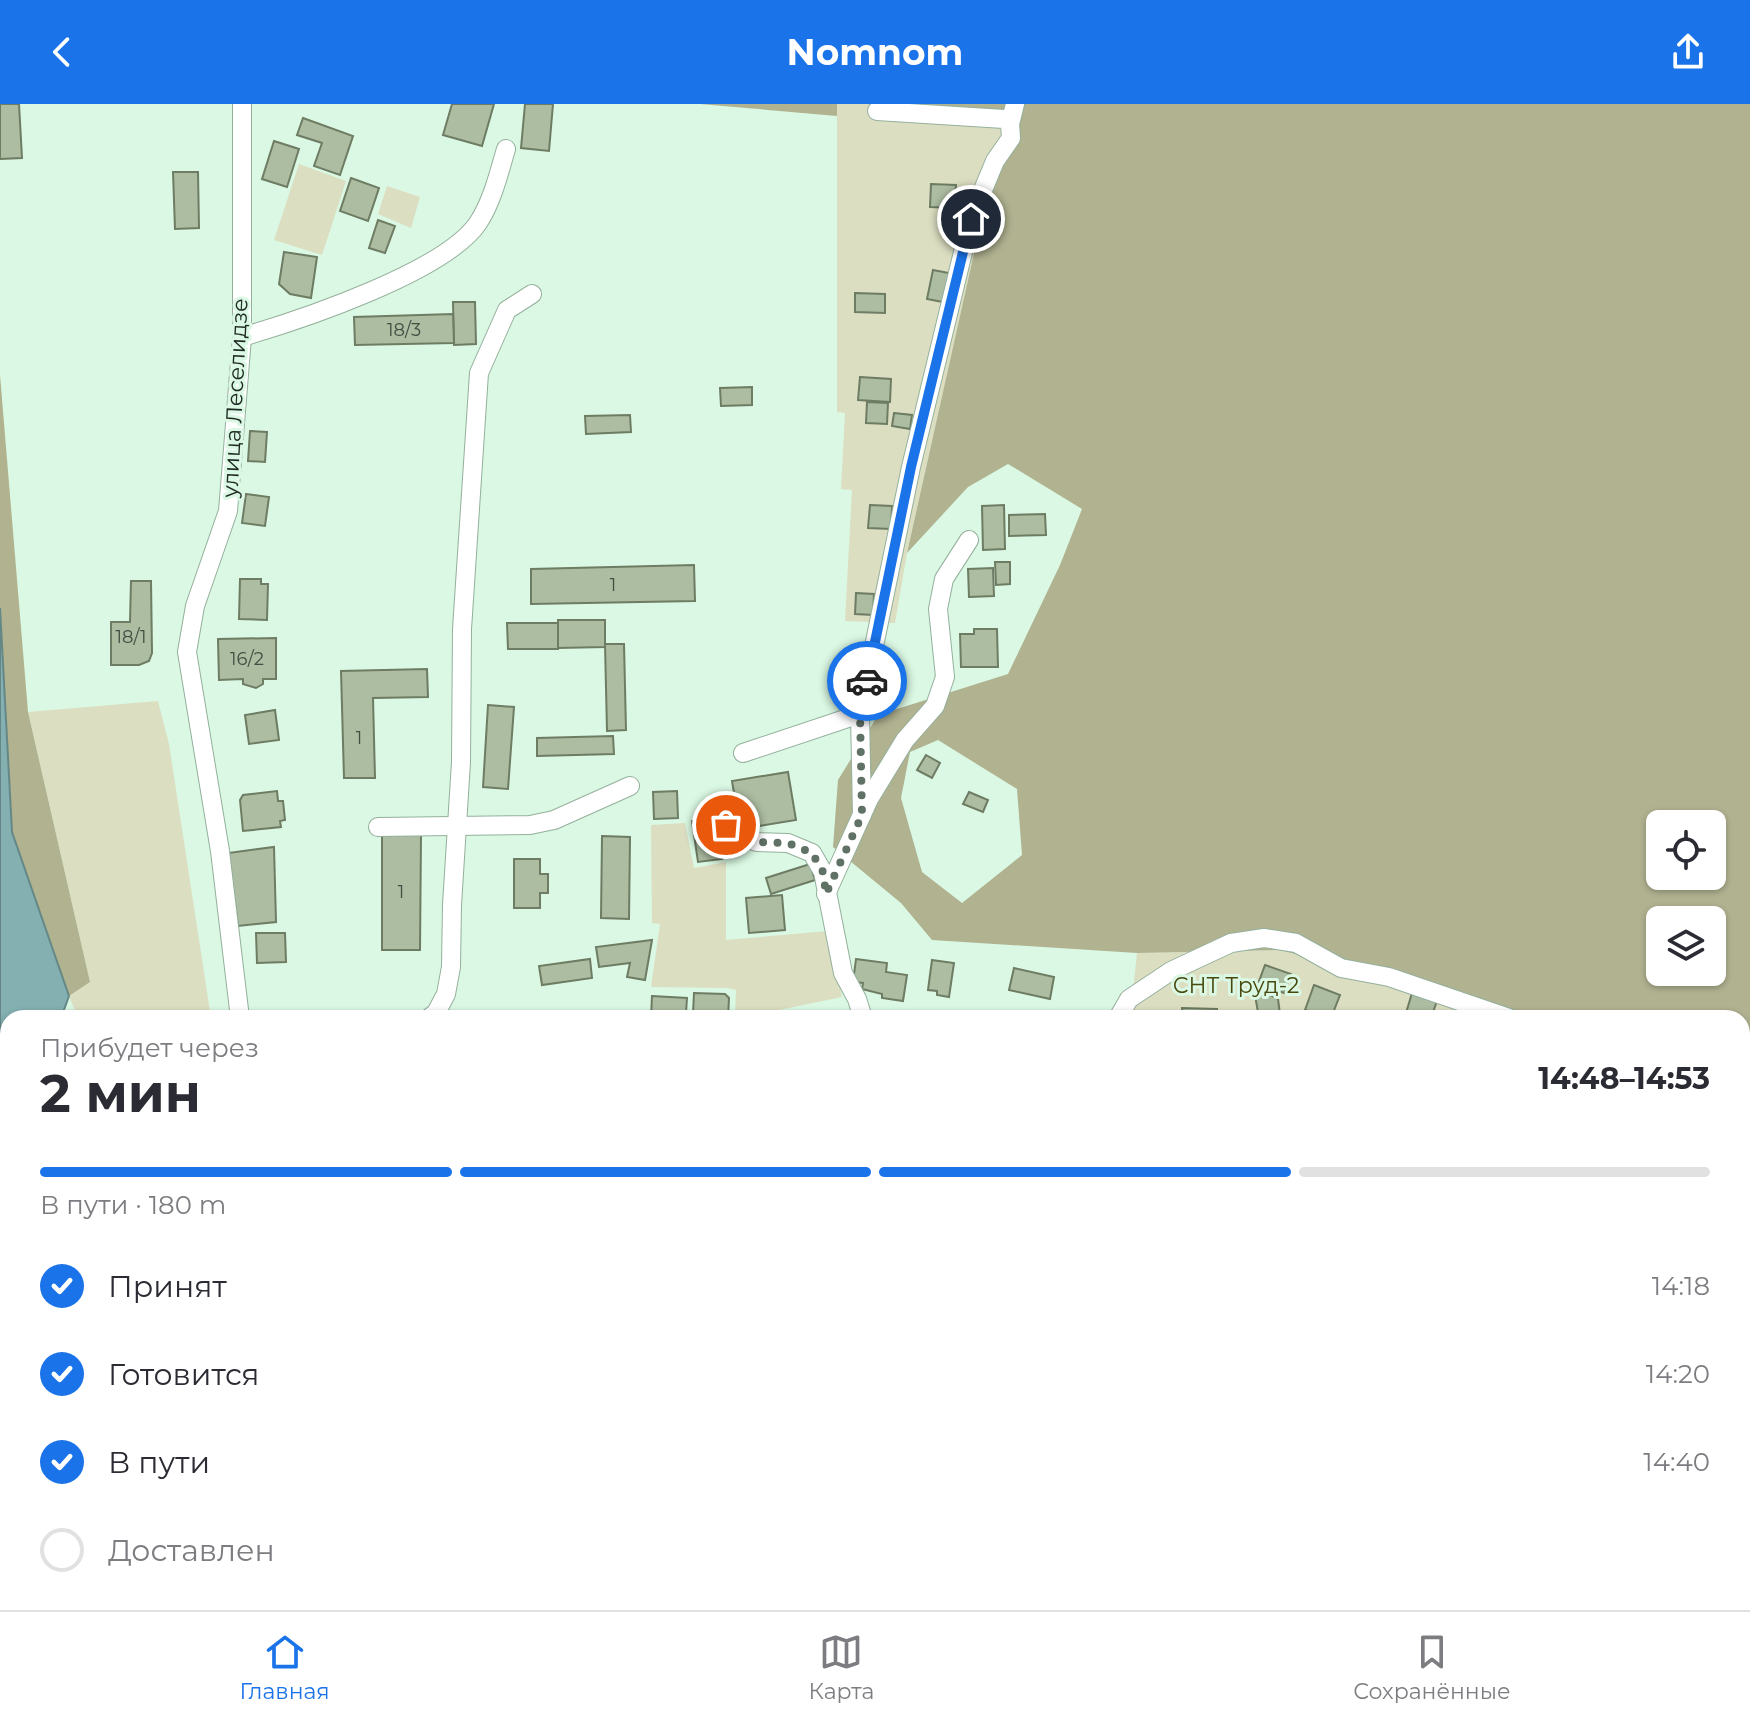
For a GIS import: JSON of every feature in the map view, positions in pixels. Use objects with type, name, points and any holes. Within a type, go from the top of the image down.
[{"type":"street","name":"улица Леселидзе","points":[[239,1010],[220,851],[187,652],[195,606],[228,511],[242,337],[242,104]]},
{"type":"street","points":[[862,815],[860,714],[911,467],[968,234],[995,161],[1011,138],[1010,124],[1015,104]]},
{"type":"street","points":[[877,111],[1004,119],[1010,124]]},
{"type":"street","points":[[242,337],[287,324],[390,282],[431,264],[461,243],[479,222],[506,149]]},
{"type":"street","points":[[438,1010],[446,994],[451,967],[461,762],[462,629],[479,373],[507,310],[532,294]]},
{"type":"street","points":[[826,894],[862,815],[905,740],[935,706],[945,677],[938,609],[944,579],[969,540]]},
{"type":"street","points":[[743,753],[860,714]]},
{"type":"street","points":[[378,827],[511,827],[554,820],[630,786]]},
{"type":"street","points":[[724,804],[726,825],[732,834],[757,842],[788,843],[812,853],[823,872],[843,973],[860,1010]]},
{"type":"street","points":[[1123,1010],[1129,999],[1171,971],[1231,943],[1264,938],[1296,943],[1341,968],[1389,977],[1486,1010]]},
{"type":"green space","points":[[700,104],[837,104],[837,116]]},
{"type":"green space","points":[[837,104],[1013,118],[979,232],[907,553],[895,623],[845,621],[852,490],[841,489],[845,413],[837,412]]},
{"type":"green space","points":[[867,104],[1750,104],[1750,1010],[1477,1010],[1440,989],[1279,950],[1137,953],[932,940],[901,903],[833,847],[838,780],[878,715],[1008,674],[1060,565],[1082,509],[1008,464],[968,487],[907,553],[979,231],[1013,118]],"holes":[[[938,740],[1017,789],[1022,855],[962,903],[922,872],[901,798],[910,752]]]},
{"type":"green space","points":[[299,164],[346,181],[322,255],[274,240]]},
{"type":"green space","points":[[387,186],[420,197],[411,228],[378,214]]},
{"type":"green space","points":[[0,375],[28,712],[90,982],[69,996],[12,832],[0,608]]},
{"type":"green space","points":[[158,701],[169,744],[210,1010],[75,1010],[69,996],[90,982],[28,712]]},
{"type":"green space","points":[[685,823],[694,868],[726,862],[726,940],[828,931],[842,997],[779,1010],[735,1010],[736,990],[651,987],[660,924],[652,923],[651,825]]},
{"type":"green space","name":"СНТ Труд-2","points":[[1279,950],[1440,989],[1477,1010],[1131,1010],[1137,953]]},
{"type":"water","points":[[0,608],[12,832],[69,996],[64,1010],[0,1010]]},
{"type":"building","points":[[0,104],[19,104],[22,158],[0,159]]},
{"type":"building","points":[[452,104],[494,104],[482,146],[443,135]]},
{"type":"building","points":[[525,104],[553,104],[549,151],[521,148]]},
{"type":"building","points":[[303,118],[353,136],[340,175],[314,166],[322,143],[297,135]]},
{"type":"building","points":[[274,141],[299,149],[287,187],[262,179]]},
{"type":"building","points":[[173,172],[198,172],[199,228],[175,229]]},
{"type":"building","points":[[351,178],[379,188],[368,221],[340,211]]},
{"type":"building","points":[[931,184],[956,185],[954,208],[930,207]]},
{"type":"building","points":[[378,220],[395,226],[385,253],[369,248]]},
{"type":"building","points":[[284,252],[317,257],[311,298],[290,294],[279,284]]},
{"type":"building","points":[[933,270],[954,274],[948,303],[927,299]]},
{"type":"building","points":[[855,293],[885,294],[885,313],[855,312]]},
{"type":"building","points":[[453,302],[475,302],[476,344],[454,345]]},
{"type":"building","points":[[453,314],[454,343],[355,345],[354,317]]},
{"type":"building","points":[[860,377],[891,379],[890,402],[858,400]]},
{"type":"building","points":[[752,387],[752,405],[721,406],[720,388]]},
{"type":"building","points":[[867,402],[888,403],[887,424],[866,423]]},
{"type":"building","points":[[894,413],[912,415],[910,429],[892,426]]},
{"type":"building","points":[[630,415],[631,432],[586,434],[585,416]]},
{"type":"building","points":[[250,431],[267,432],[265,462],[248,461]]},
{"type":"building","points":[[246,494],[269,497],[265,526],[242,523]]},
{"type":"building","points":[[870,505],[892,506],[891,529],[868,528]]},
{"type":"building","points":[[1004,505],[1005,549],[983,550],[982,506]]},
{"type":"building","points":[[1045,514],[1046,535],[1009,536],[1009,515]]},
{"type":"building","points":[[995,562],[1010,562],[1010,584],[996,585]]},
{"type":"building","points":[[694,565],[695,601],[531,604],[531,569]]},
{"type":"building","points":[[993,568],[994,596],[969,597],[968,569]]},
{"type":"building","points":[[240,579],[261,579],[261,584],[268,584],[267,620],[239,619]]},
{"type":"building","points":[[131,581],[151,581],[152,653],[149,661],[139,665],[111,665],[111,622],[130,622]]},
{"type":"building","points":[[856,593],[874,594],[873,615],[855,614]]},
{"type":"building","points":[[558,620],[605,620],[605,647],[558,648]]},
{"type":"building","points":[[507,623],[558,623],[558,649],[508,649]]},
{"type":"building","points":[[974,629],[997,629],[998,667],[961,667],[960,634],[974,634]]},
{"type":"building","points":[[276,638],[276,679],[263,679],[263,684],[256,688],[243,684],[243,679],[219,680],[218,639]]},
{"type":"building","points":[[605,644],[624,644],[626,730],[607,731]]},
{"type":"building","points":[[427,669],[428,697],[373,698],[375,778],[344,778],[341,671]]},
{"type":"building","points":[[488,705],[514,707],[508,789],[483,787]]},
{"type":"building","points":[[275,710],[279,740],[249,744],[245,715]]},
{"type":"building","points":[[613,736],[614,754],[537,756],[537,738]]},
{"type":"building","points":[[926,755],[940,763],[932,778],[917,770]]},
{"type":"building","points":[[788,772],[796,820],[740,829],[732,781]]},
{"type":"building","points":[[277,791],[278,801],[283,801],[285,820],[280,821],[281,827],[243,831],[240,800],[243,795]]},
{"type":"building","points":[[677,791],[678,818],[654,819],[653,792]]},
{"type":"building","points":[[969,792],[988,800],[983,812],[963,804]]},
{"type":"building","points":[[717,818],[722,859],[698,862],[692,821]]},
{"type":"building","points":[[382,834],[421,834],[420,950],[382,950]]},
{"type":"building","points":[[602,836],[630,837],[629,919],[601,918]]},
{"type":"building","points":[[274,847],[276,922],[238,926],[228,853]]},
{"type":"building","points":[[514,859],[540,859],[540,874],[548,874],[548,893],[540,893],[540,908],[514,908]]},
{"type":"building","points":[[810,864],[815,880],[771,894],[766,878]]},
{"type":"building","points":[[782,895],[785,930],[749,933],[746,898]]},
{"type":"building","points":[[256,933],[285,933],[286,962],[257,963]]},
{"type":"building","points":[[652,940],[645,980],[627,977],[630,963],[599,967],[596,947]]},
{"type":"building","points":[[590,959],[592,978],[542,985],[539,966]]},
{"type":"building","points":[[856,959],[887,963],[886,972],[907,975],[903,1001],[882,998],[882,994],[862,989],[863,983],[853,982]]},
{"type":"building","points":[[932,960],[954,963],[949,997],[928,990]]},
{"type":"building","points":[[1265,965],[1291,974],[1284,993],[1258,984]]},
{"type":"building","points":[[1014,968],[1054,977],[1050,999],[1009,990]]},
{"type":"building","points":[[1314,985],[1340,995],[1334,1010],[1305,1010]]},
{"type":"building","points":[[694,993],[725,994],[729,998],[728,1010],[693,1010]]},
{"type":"building","points":[[1266,993],[1278,999],[1279,1010],[1258,1010],[1255,995]]},
{"type":"building","points":[[1412,993],[1437,1001],[1434,1010],[1407,1010]]},
{"type":"building","points":[[652,996],[687,998],[686,1010],[651,1010]]},
{"type":"building","points":[[1182,1008],[1217,1009],[1217,1010]]},
{"type":"way so far","points":[[726,825],[732,834],[757,842],[788,843],[812,853],[823,872],[826,894],[862,815],[860,714],[867,681]]},
{"type":"route","points":[[867,681],[911,467],[971,219]]}]
